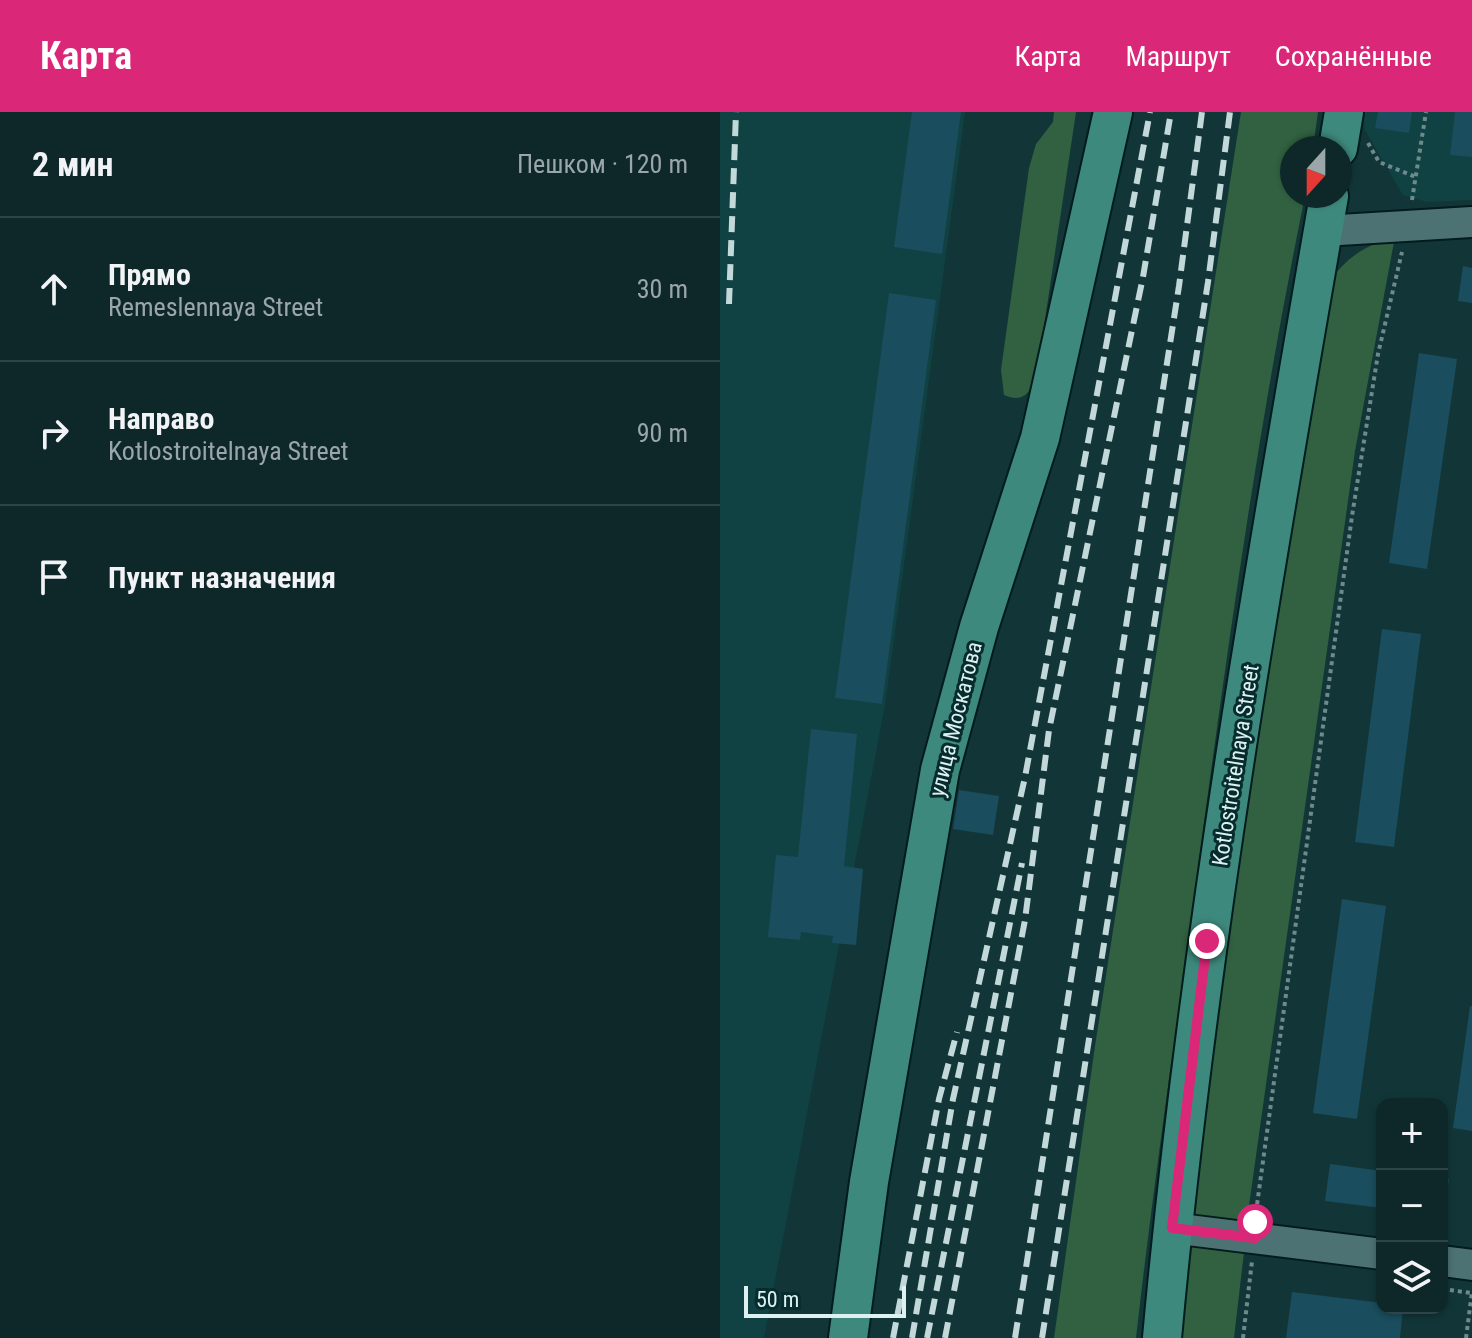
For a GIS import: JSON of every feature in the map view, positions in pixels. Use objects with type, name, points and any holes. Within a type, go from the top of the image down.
[{"type":"main road","name":"улица Москатова","points":[[848,1338],[869,1182],[940,770],[979,627],[1040,438],[1113,112]]},
{"type":"main road","name":"Kotlostroitelnaya Street","points":[[1162,1338],[1172,1228],[1207,941],[1290,411],[1326,214]]},
{"type":"street","points":[[1326,214],[1408,226],[1472,222]]},
{"type":"street","points":[[1172,1228],[1376,1253]]},
{"type":"street","points":[[1448,1262],[1472,1265]]},
{"type":"path","points":[[1243,1338],[1306,835],[1352,516],[1378,354],[1408,226],[1426,112]]},
{"type":"path","points":[[1349,132],[1379,162],[1416,177]]},
{"type":"path","points":[[1448,1290],[1472,1293],[1466,1338]]},
{"type":"shaded area","points":[[720,112],[965,112],[885,705],[764,1338],[720,1338]]},
{"type":"shaded area","points":[[1362,112],[1472,112],[1472,200],[1427,202],[1403,195],[1365,130]]},
{"type":"green space","points":[[1054,112],[1076,112],[1037,373],[1026,394],[1017,398],[1004,395],[1001,370],[1029,168],[1036,144],[1053,122]]},
{"type":"green space","points":[[1241,112],[1318,112],[1315,136],[1280,136],[1280,208],[1303,208],[1274,361],[1234,609],[1136,1338],[1054,1338],[1095,1046]]},
{"type":"green space","points":[[1380,242],[1394,242],[1355,451],[1245,1234],[1184,1226],[1328,283],[1351,258]]},
{"type":"green space","points":[[1182,1243],[1244,1252],[1234,1338],[1175,1338]]},
{"type":"building","points":[[912,112],[961,112],[942,254],[894,247]]},
{"type":"building","points":[[1378,112],[1412,112],[1409,133],[1375,128]]},
{"type":"building","points":[[1455,112],[1472,112],[1472,157],[1450,155]]},
{"type":"building","points":[[1463,266],[1472,268],[1472,303],[1458,301]]},
{"type":"building","points":[[889,293],[936,300],[882,704],[835,698]]},
{"type":"building","points":[[1419,353],[1457,359],[1427,569],[1389,563]]},
{"type":"building","points":[[1382,629],[1421,634],[1394,847],[1355,842]]},
{"type":"building","points":[[811,729],[857,734],[844,866],[863,869],[856,945],[832,943],[833,936],[801,932],[800,940],[768,937],[776,855],[798,857]]},
{"type":"building","points":[[959,790],[999,796],[993,835],[953,829]]},
{"type":"building","points":[[1342,899],[1386,906],[1357,1119],[1313,1113]]},
{"type":"building","points":[[1472,1006],[1472,1131],[1453,1128]]},
{"type":"building","points":[[1330,1164],[1376,1170],[1376,1207],[1325,1201]]},
{"type":"building","points":[[1292,1292],[1376,1302],[1376,1314],[1402,1314],[1400,1338],[1286,1338]]},
{"type":"railway","points":[[729,304],[736,112]]},
{"type":"railway","points":[[912,1338],[953,1099],[1025,777],[1150,112]]},
{"type":"railway","points":[[945,1338],[1025,920],[1049,730],[1143,277],[1171,112]]},
{"type":"railway","points":[[1015,1338],[1179,286],[1202,112]]},
{"type":"railway","points":[[1042,1338],[1208,282],[1230,112]]},
{"type":"railway","points":[[927,1338],[1022,863]]},
{"type":"railway","points":[[893,1338],[939,1099],[957,1032]]},
{"type":"route","points":[[1207,941],[1172,1228],[1255,1238],[1255,1222]]}]
